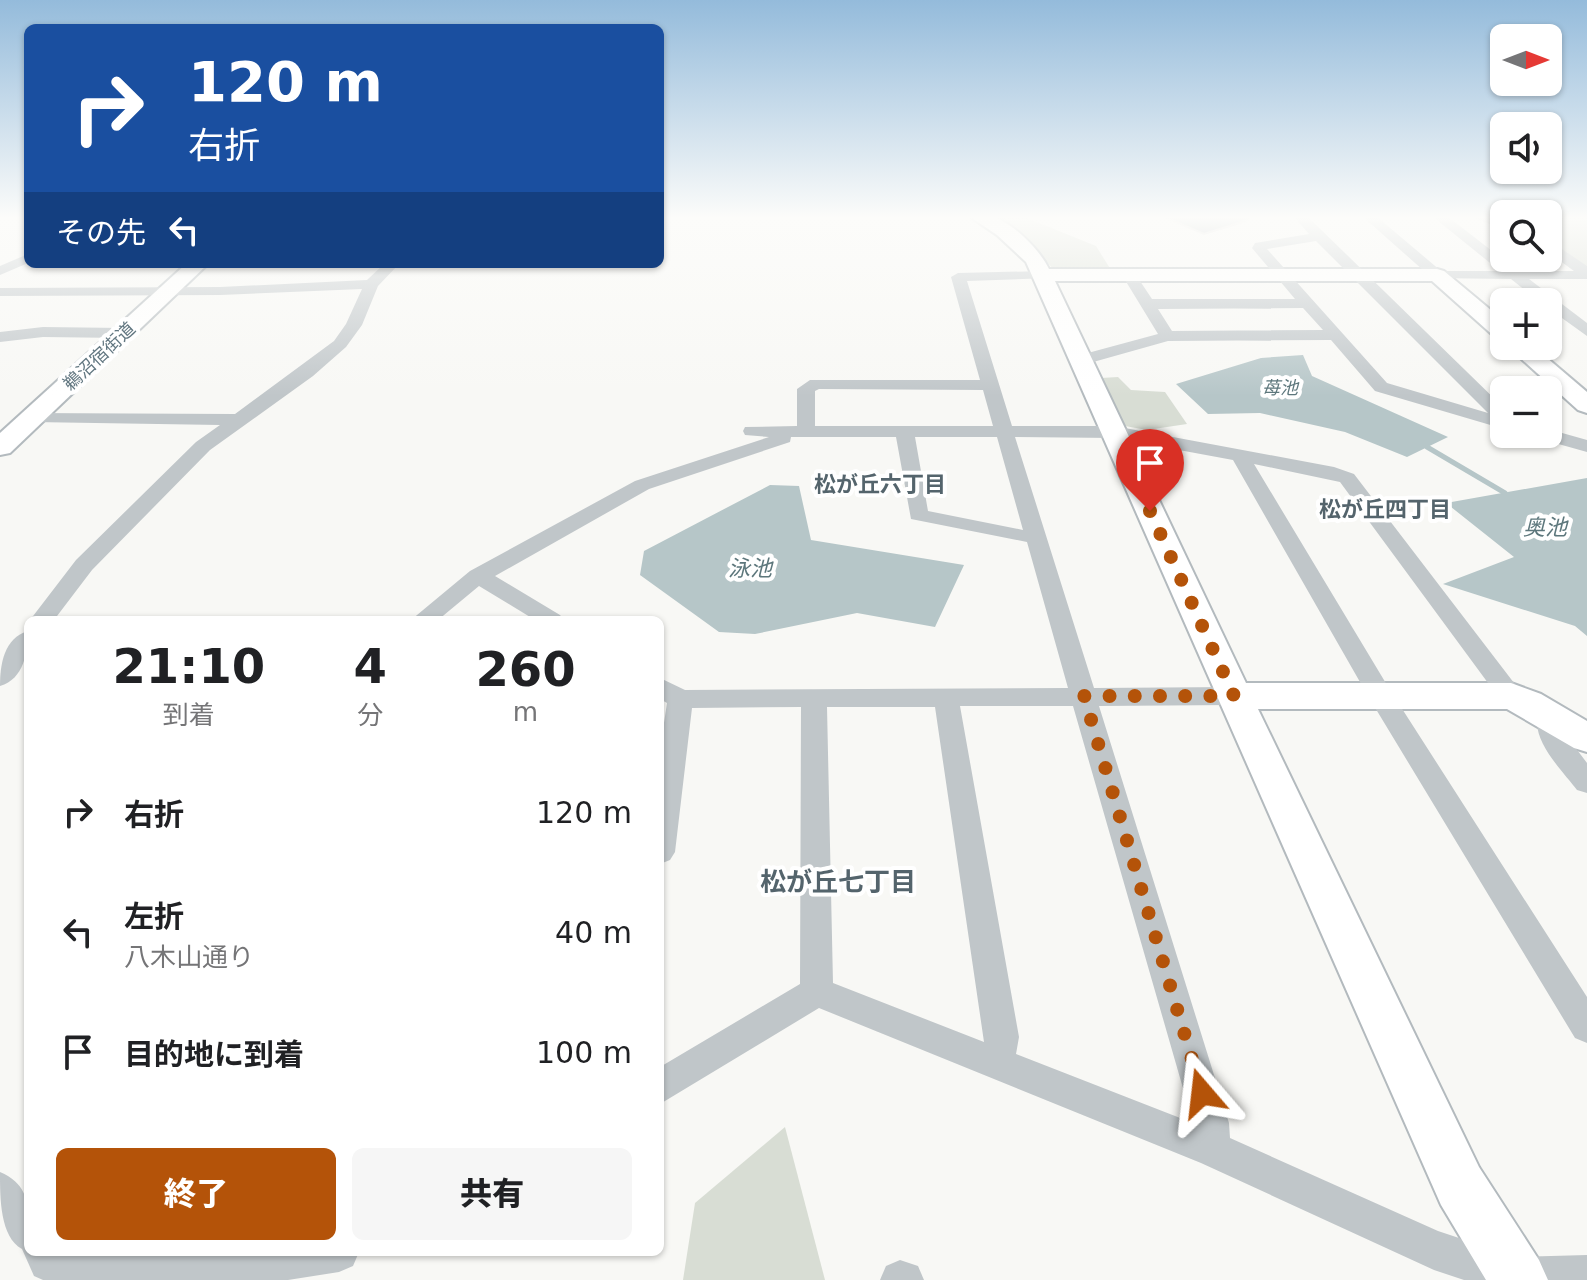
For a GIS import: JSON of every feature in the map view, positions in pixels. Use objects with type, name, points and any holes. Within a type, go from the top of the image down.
[{"type":"street","name":"鵜沼宿街道","points":[[0,447],[185,276]]},
{"type":"street","points":[[45,616],[84,565],[203,446],[307,372],[340,344],[354,325],[371,284],[380,276]]},
{"type":"street","points":[[1012,276],[958,277],[1211,1123],[1212,1149]]},
{"type":"street","points":[[1044,276],[1079,361],[1460,1186],[1518,1279]]},
{"type":"street","points":[[1129,276],[1167,336]]},
{"type":"street","points":[[1283,276],[1381,387],[1490,416]]},
{"type":"street","points":[[1360,276],[1490,406]]},
{"type":"street","points":[[1438,276],[1490,321]]},
{"type":"street","points":[[1516,276],[1587,331]]},
{"type":"street","points":[[0,292],[220,291],[371,284]]},
{"type":"street","points":[[1147,304],[1308,303]]},
{"type":"street","points":[[0,337],[60,332],[123,333]]},
{"type":"street","points":[[1079,361],[1167,336],[1335,335]]},
{"type":"street","points":[[1535,360],[1587,405]]},
{"type":"street","points":[[798,431],[806,389],[816,384],[989,385]]},
{"type":"street","points":[[33,417],[239,420]]},
{"type":"street","points":[[752,431],[1114,432],[1243,455],[1347,478],[1511,696]]},
{"type":"street","points":[[428,616],[478,576],[642,485],[798,431]]},
{"type":"street","points":[[905,432],[918,515],[1019,536],[1034,536]]},
{"type":"street","points":[[1562,439],[1587,446]]},
{"type":"street","points":[[1243,455],[1243,462],[1381,696],[1587,1027]]},
{"type":"street","points":[[478,576],[545,616]]},
{"type":"street","points":[[0,677],[24,644]]},
{"type":"street","points":[[664,785],[670,693],[814,698],[1511,696],[1587,738]]},
{"type":"street","points":[[946,697],[1002,1037],[996,1064]]},
{"type":"street","points":[[814,698],[817,992]]},
{"type":"street","points":[[1550,715],[1552,736],[1587,783]]},
{"type":"street","points":[[817,992],[1212,1149],[1434,1250],[1518,1279],[1587,1275]]},
{"type":"street","points":[[664,1085],[817,992]]},
{"type":"street","points":[[0,1191],[24,1226]]},
{"type":"street","points":[[44,1256],[48,1262],[204,1273],[313,1256]]},
{"type":"shaded area","points":[[1118,377],[1131,390],[1165,392],[1187,424],[1147,430],[1125,426],[1101,378]]},
{"type":"shaded area","points":[[785,1127],[825,1280],[683,1280],[695,1203]]},
{"type":"water","name":"苺池","points":[[1303,355],[1312,376],[1448,437],[1407,457],[1345,432],[1260,413],[1208,414],[1176,384],[1261,358]]},
{"type":"water","name":"奥池","points":[[1587,478],[1587,636],[1575,626],[1443,584],[1514,557],[1446,503]]},
{"type":"water","name":"泳池","points":[[770,485],[799,486],[811,540],[964,565],[935,627],[857,613],[755,634],[719,632],[640,575],[644,551]]},
{"type":"waterway","points":[[1427,447],[1505,493]]},
{"type":"district","name":"松が丘六丁目","points":[[880,484]]},
{"type":"district","name":"松が丘四丁目","points":[[1385,509]]},
{"type":"district","name":"松が丘七丁目","points":[[838,882]]},
{"type":"route","points":[[1150,511],[1234,696],[1084,696],[1202,1093]]}]
